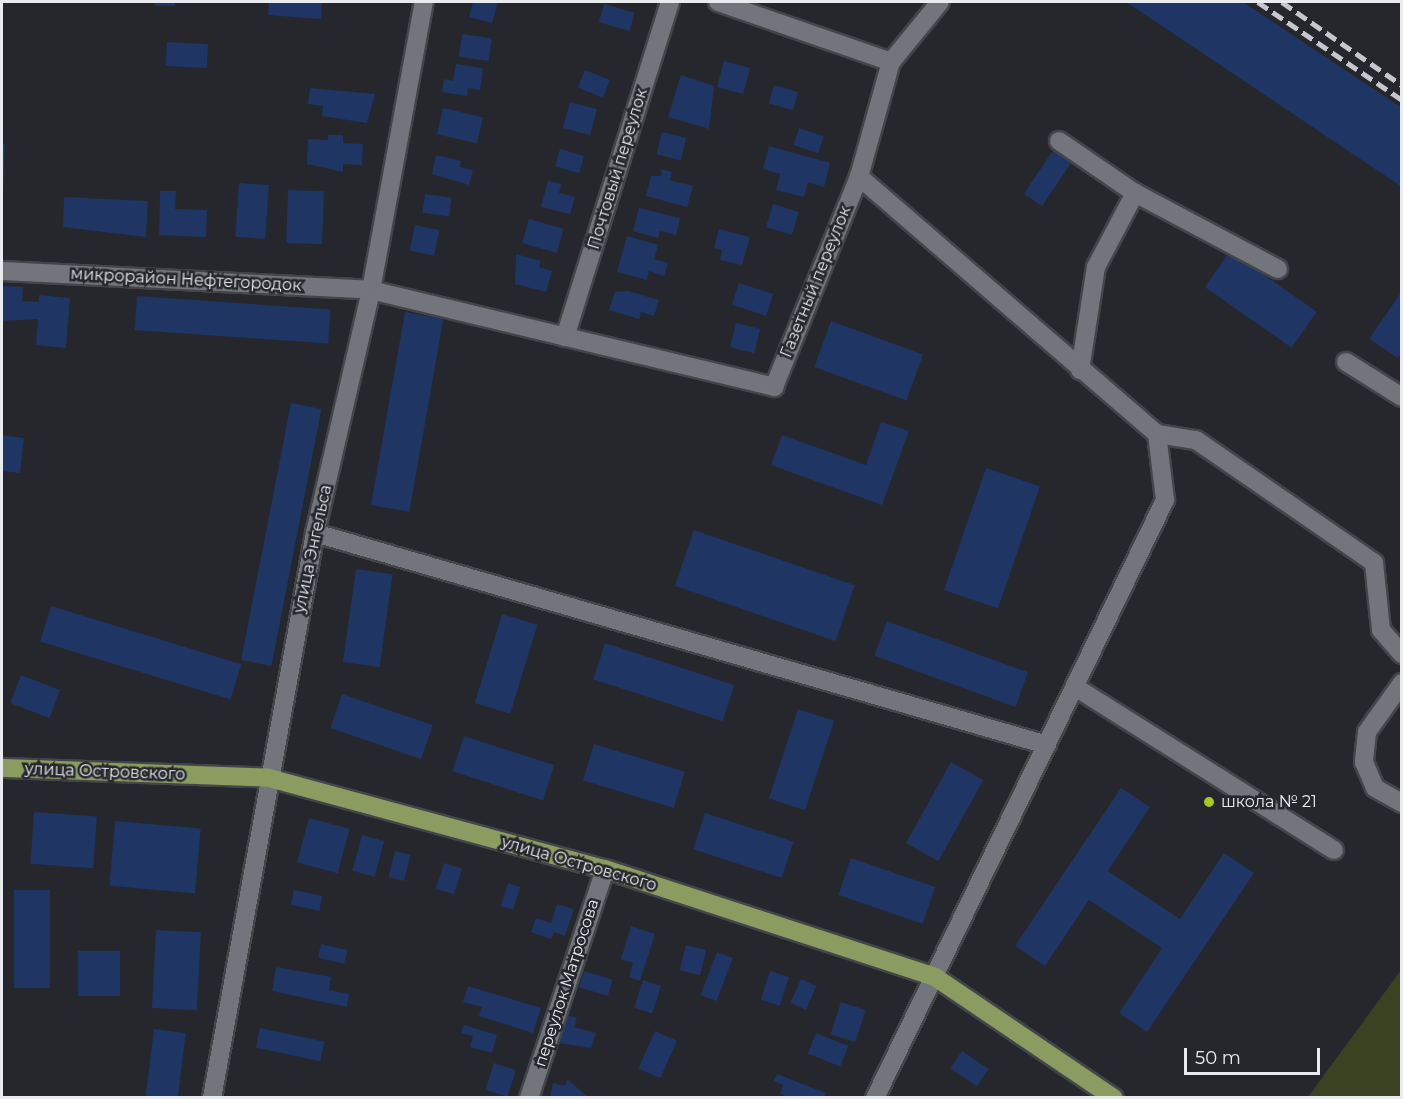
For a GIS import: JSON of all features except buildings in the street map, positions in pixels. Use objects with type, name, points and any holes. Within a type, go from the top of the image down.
[{"type":"main road","name":"улица Островского","points":[[2,768],[269,778],[605,869],[935,977],[1114,1098]]},
{"type":"street","name":"улица Энгельса","points":[[212,1098],[315,533],[371,290],[424,2]]},
{"type":"street","name":"Почтовый переулок","points":[[565,337],[670,2]]},
{"type":"street","points":[[718,2],[891,62],[940,2]]},
{"type":"street","name":"Газетный переулок","points":[[774,387],[859,177],[891,62]]},
{"type":"street","points":[[1059,141],[1135,193],[1278,269]]},
{"type":"street","points":[[859,177],[1080,370],[1158,434],[1196,440],[1374,563],[1382,630],[1401,654]]},
{"type":"street","points":[[1080,370],[1096,267],[1135,193]]},
{"type":"street","name":"микрорайон Нефтегородок","points":[[2,271],[371,290],[774,387]]},
{"type":"street","points":[[1346,362],[1401,397]]},
{"type":"street","points":[[875,1098],[1165,500],[1158,434]]},
{"type":"street","points":[[315,533],[1047,745]]},
{"type":"street","points":[[1401,683],[1367,732],[1364,762],[1375,788],[1401,802]]},
{"type":"street","points":[[1075,687],[1334,850]]},
{"type":"street","name":"переулок Матросова","points":[[529,1098],[605,869]]},
{"type":"green space","points":[[1401,970],[1401,1097],[1308,1097]]},
{"type":"railway","points":[[1258,2],[1402,100]]},
{"type":"railway","points":[[1282,2],[1402,85]]},
{"type":"place","name":"школа № 21","points":[[1209,802]]}]
